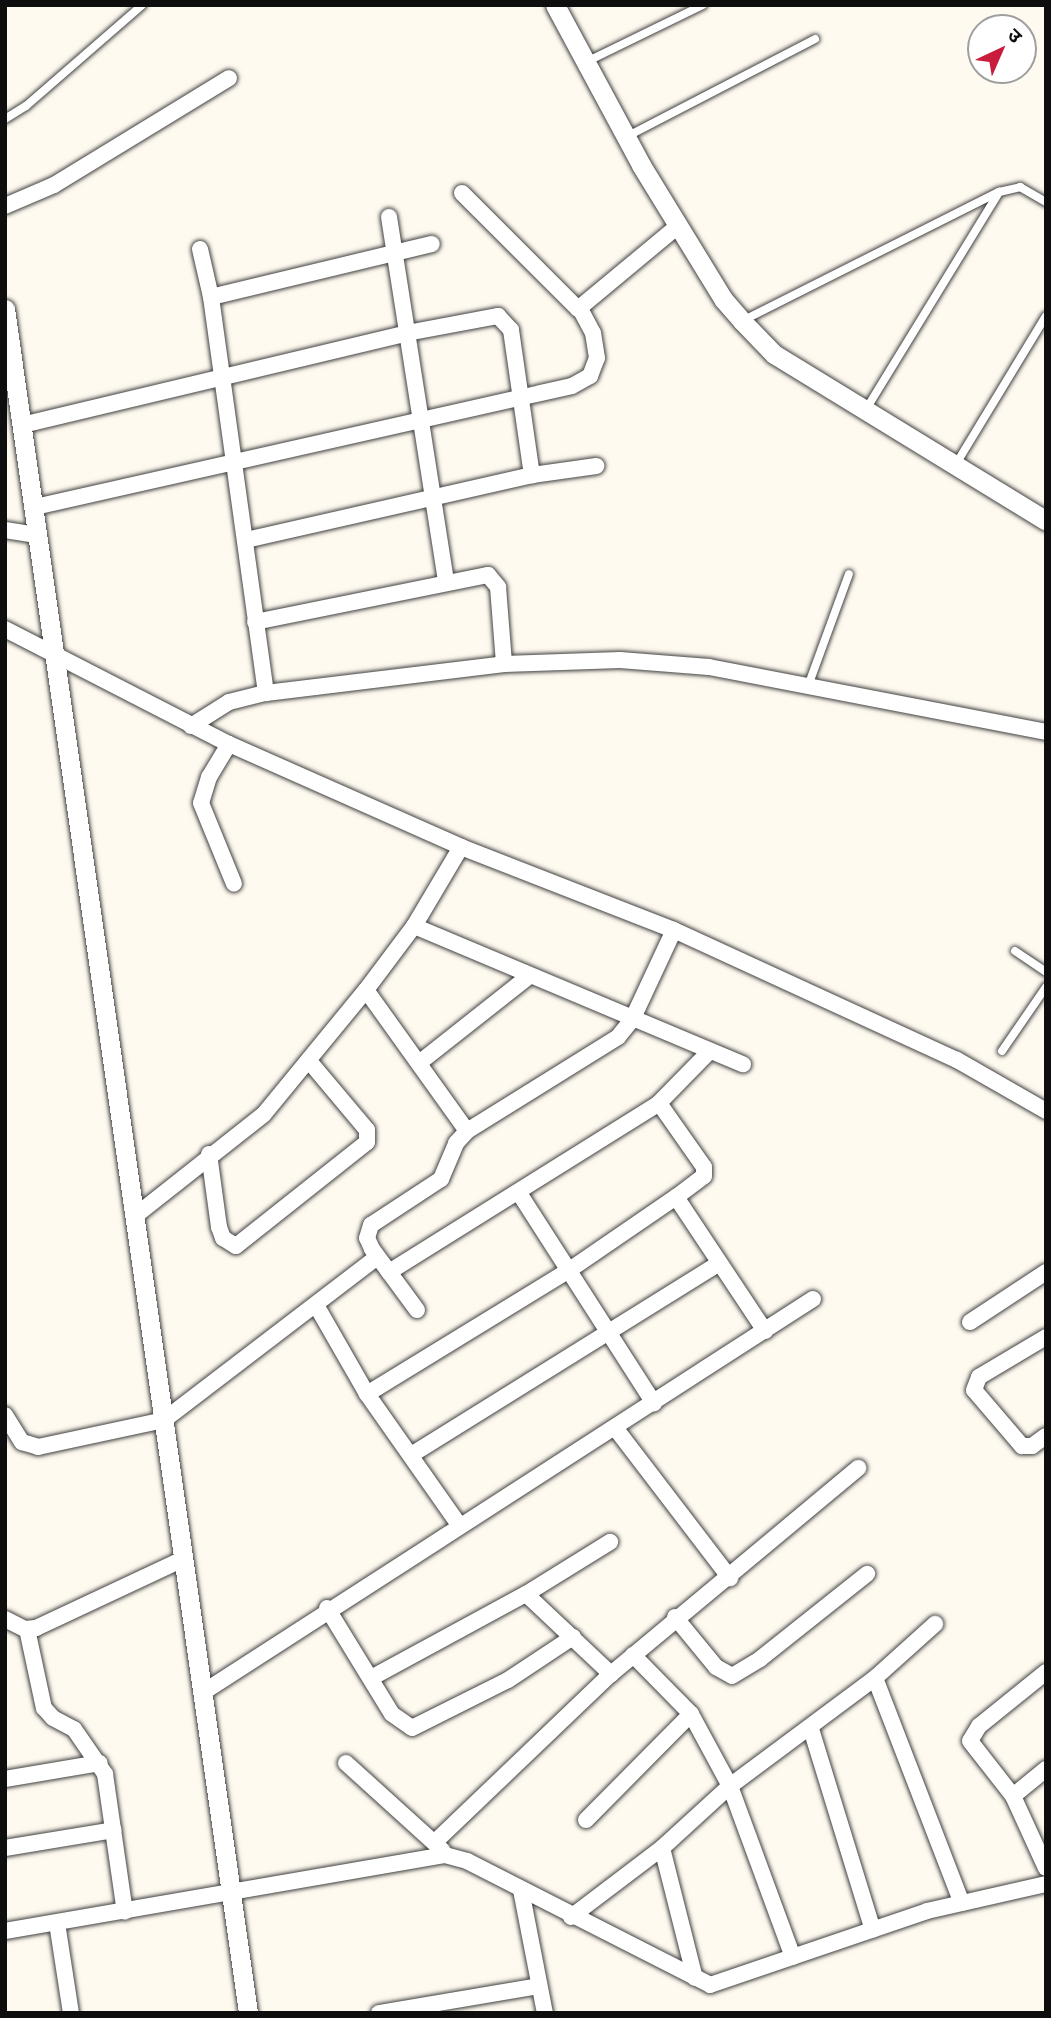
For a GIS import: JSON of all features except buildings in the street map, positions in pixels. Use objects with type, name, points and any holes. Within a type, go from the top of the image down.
[{"type":"street","points":[[555,5],[678,226],[723,299],[742,321],[774,354],[864,412],[1046,521]]},
{"type":"street","points":[[5,206],[54,185],[229,78]]},
{"type":"street","points":[[35,507],[420,419],[524,398],[572,386],[593,372],[597,345],[580,309],[570,305],[462,193]]},
{"type":"street","points":[[388,216],[446,582]]},
{"type":"street","points":[[580,309],[678,226]]},
{"type":"street","points":[[211,297],[432,244]]},
{"type":"street","points":[[200,249],[211,297],[266,693]]},
{"type":"street","points":[[5,309],[8,349],[35,507],[248,2013]]},
{"type":"street","points":[[22,425],[407,333],[503,318],[512,330],[524,398],[532,475]]},
{"type":"street","points":[[246,540],[532,475],[596,466]]},
{"type":"street","points":[[5,530],[37,535]]},
{"type":"street","points":[[255,622],[481,575],[492,577],[498,587],[504,664]]},
{"type":"street","points":[[5,629],[229,744],[461,847],[674,930],[957,1060],[1046,1111]]},
{"type":"street","points":[[191,726],[229,702],[266,693],[504,664],[663,662],[1046,732]]},
{"type":"street","points":[[229,744],[209,777],[201,803],[234,884]]},
{"type":"street","points":[[135,1216],[209,1154],[264,1114],[414,926],[461,847]]},
{"type":"street","points":[[414,926],[708,1053],[743,1064]]},
{"type":"street","points":[[416,1310],[377,1257],[367,1238],[371,1225],[440,1180],[456,1143],[467,1131],[603,1050],[632,1020],[674,930]]},
{"type":"street","points":[[419,1063],[527,977]]},
{"type":"street","points":[[366,989],[467,1131]]},
{"type":"street","points":[[389,1272],[659,1103],[708,1053]]},
{"type":"street","points":[[209,1154],[219,1227],[223,1238],[236,1246],[367,1142],[365,1126],[309,1060]]},
{"type":"street","points":[[367,1394],[568,1271],[704,1176],[704,1167],[659,1103]]},
{"type":"street","points":[[519,1193],[654,1403]]},
{"type":"street","points":[[676,1197],[765,1331]]},
{"type":"street","points":[[5,1415],[22,1442],[38,1447],[164,1420],[377,1257]]},
{"type":"street","points":[[411,1455],[608,1335],[719,1263]]},
{"type":"street","points":[[970,1322],[1046,1272]]},
{"type":"street","points":[[202,1693],[327,1608],[616,1429],[813,1298]]},
{"type":"street","points":[[316,1305],[367,1394],[459,1525]]},
{"type":"street","points":[[1046,1337],[986,1372],[974,1390],[1022,1446],[1032,1446],[1046,1436]]},
{"type":"street","points":[[616,1429],[730,1578]]},
{"type":"street","points":[[5,1931],[232,1895],[440,1848],[611,1674],[675,1617],[730,1578],[858,1468]]},
{"type":"street","points":[[371,1678],[526,1594],[610,1542]]},
{"type":"street","points":[[5,1619],[27,1629],[183,1559]]},
{"type":"street","points":[[675,1617],[716,1667],[732,1676],[760,1659],[867,1574]]},
{"type":"street","points":[[526,1594],[611,1674]]},
{"type":"street","points":[[327,1608],[392,1714],[412,1728],[508,1680],[573,1637]]},
{"type":"street","points":[[571,1917],[662,1848],[730,1786],[811,1729],[875,1678],[935,1624]]},
{"type":"street","points":[[27,1629],[46,1712],[74,1729],[100,1763],[114,1830],[125,1912]]},
{"type":"street","points":[[633,1655],[691,1714],[730,1786],[793,1957]]},
{"type":"street","points":[[1046,1672],[979,1726],[970,1741],[1013,1796],[1046,1868]]},
{"type":"street","points":[[875,1678],[962,1903]]},
{"type":"street","points":[[586,1820],[691,1714]]},
{"type":"street","points":[[811,1729],[873,1930]]},
{"type":"street","points":[[5,1779],[100,1763]]},
{"type":"street","points":[[346,1763],[440,1848],[571,1917],[710,1985],[962,1903],[1046,1884]]},
{"type":"street","points":[[1013,1796],[1046,1769]]},
{"type":"street","points":[[5,1848],[114,1830]]},
{"type":"street","points":[[662,1848],[695,1978]]},
{"type":"street","points":[[521,1890],[545,2013]]},
{"type":"street","points":[[57,1923],[71,2013]]},
{"type":"street","points":[[379,2013],[538,1986]]},
{"type":"lane","points":[[5,119],[26,106],[142,5]]},
{"type":"lane","points":[[586,62],[703,5]]},
{"type":"lane","points":[[626,136],[815,39]]},
{"type":"lane","points":[[742,321],[999,192],[1020,187],[1046,202]]},
{"type":"lane","points":[[864,412],[999,192]]},
{"type":"lane","points":[[955,466],[1046,316]]},
{"type":"lane","points":[[808,687],[849,573]]},
{"type":"lane","points":[[1015,951],[1046,972]]},
{"type":"lane","points":[[1002,1051],[1046,987]]}]
